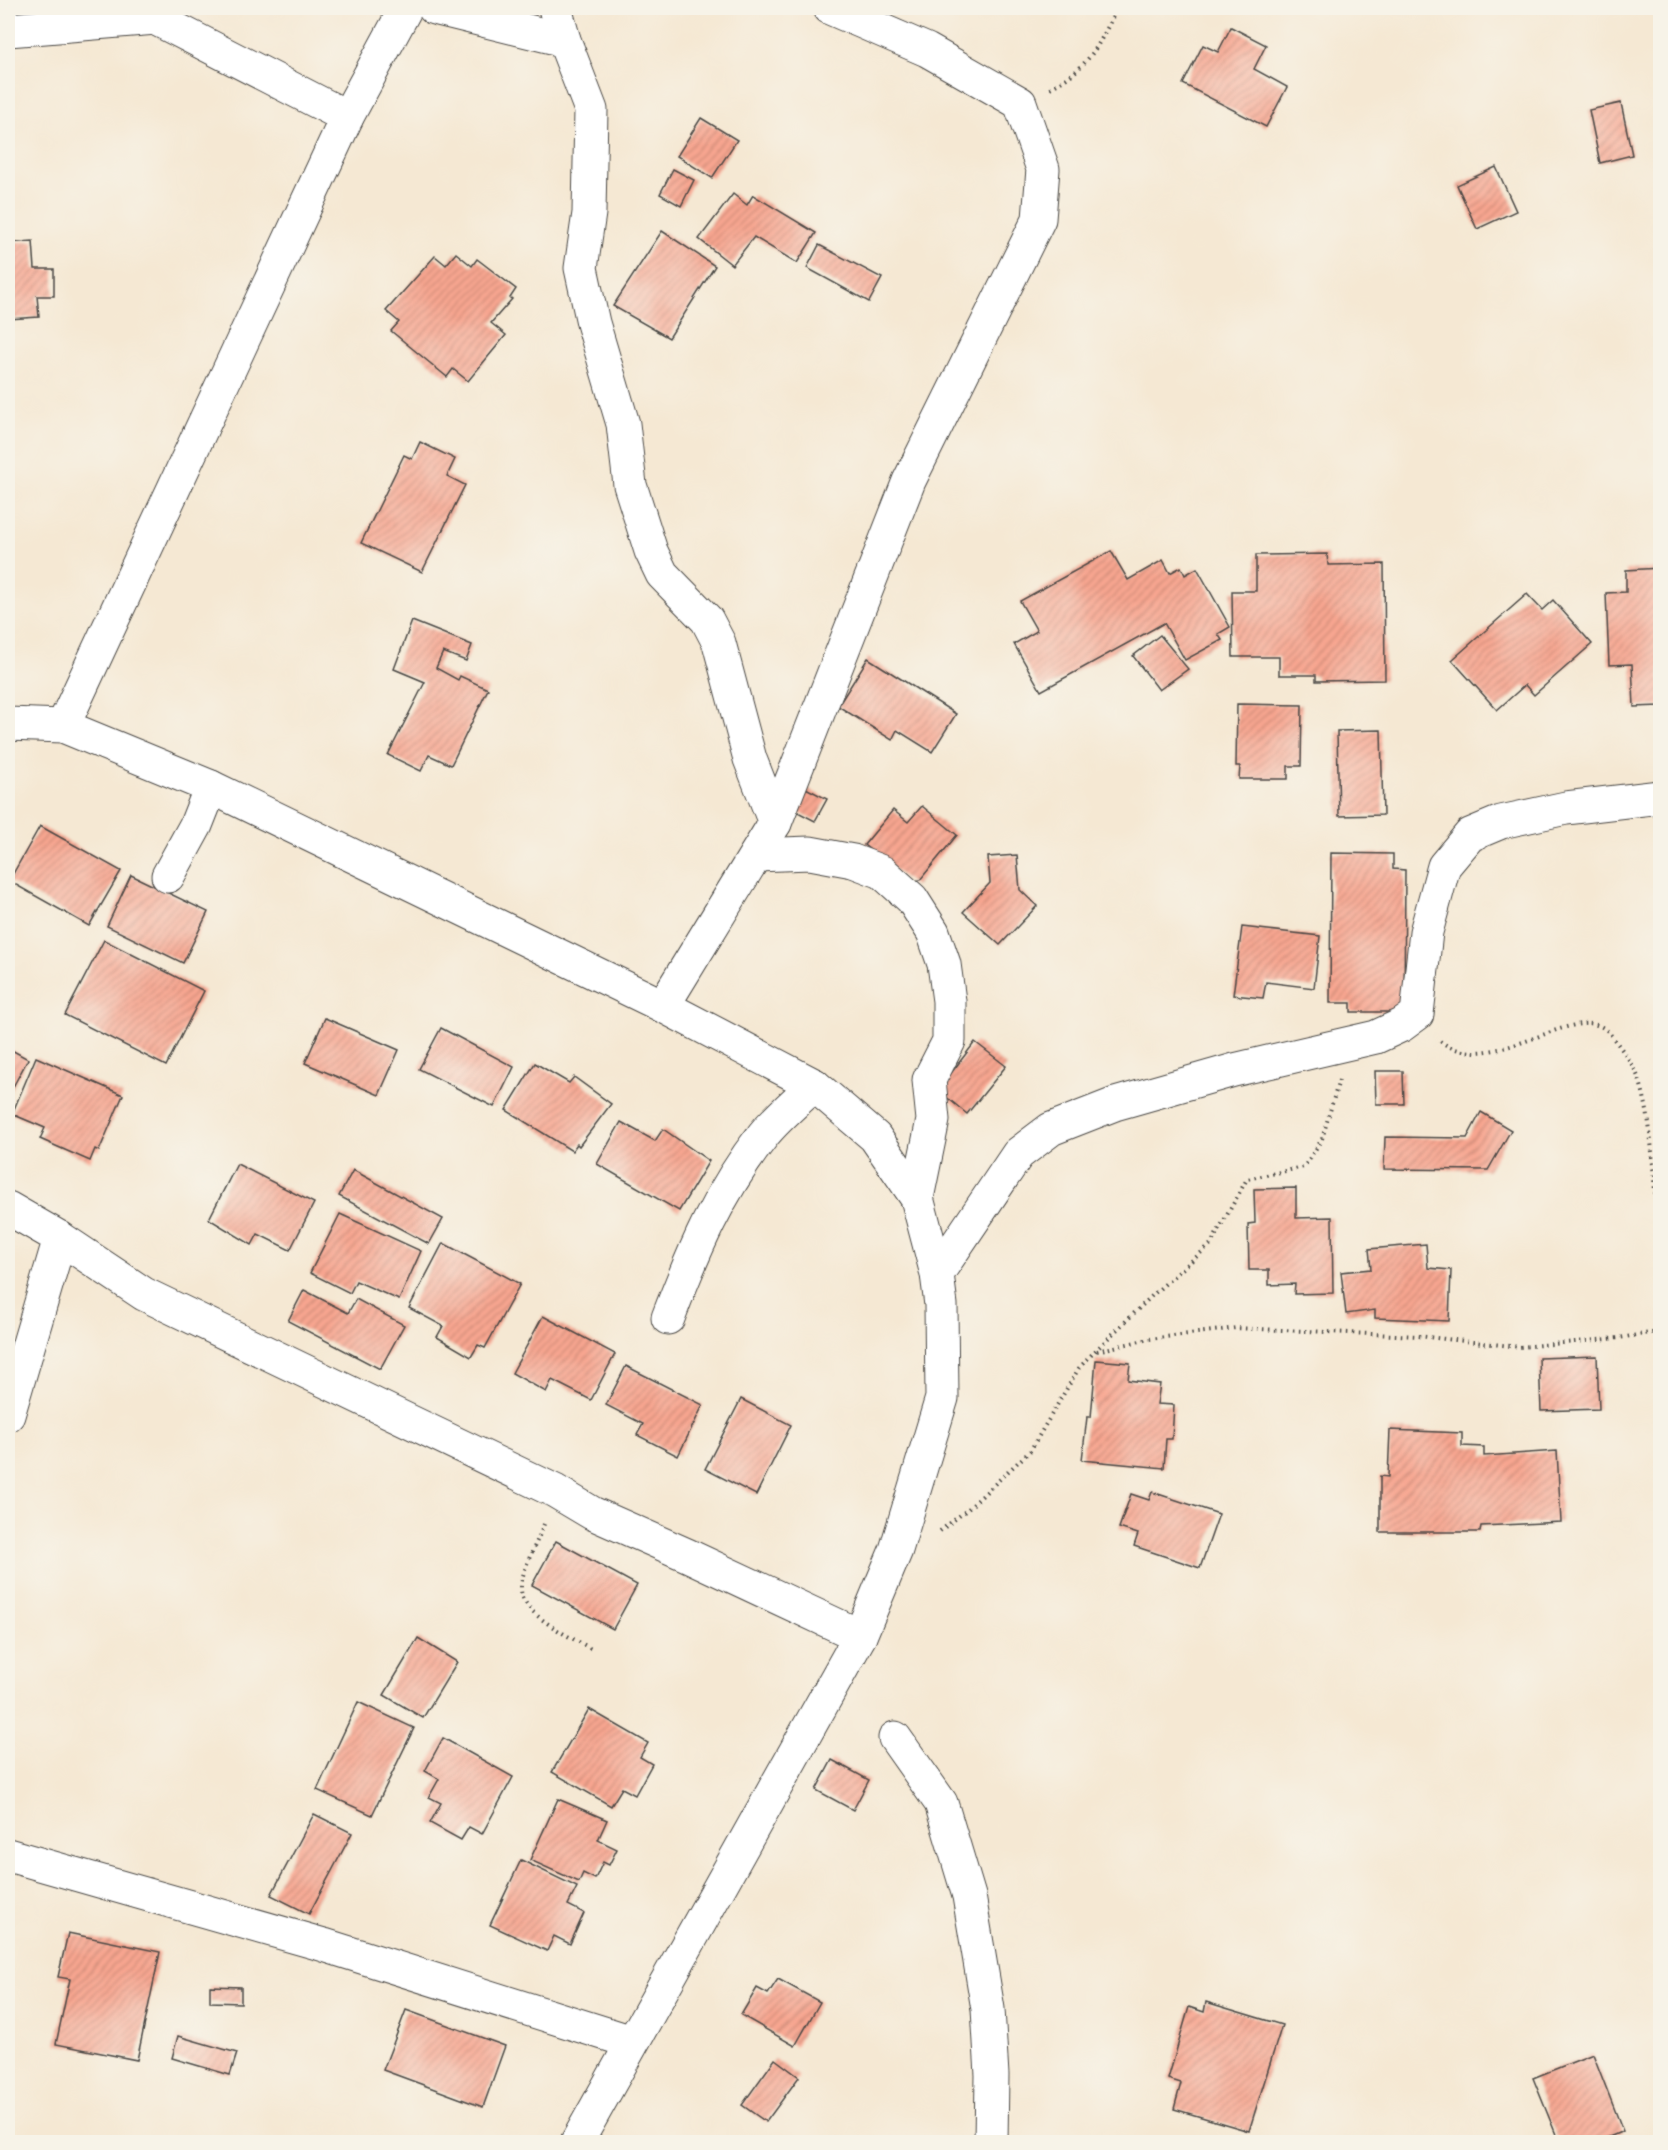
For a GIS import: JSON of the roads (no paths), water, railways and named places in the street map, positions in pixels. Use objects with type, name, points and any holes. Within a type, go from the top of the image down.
[{"type":"street","points":[[63,726],[347,117],[406,8]]},
{"type":"street","points":[[434,8],[564,40]]},
{"type":"street","points":[[555,8],[564,40],[591,110],[589,213],[581,268],[593,322],[623,424],[630,485],[651,551],[662,574],[707,620],[718,643],[750,759],[775,823]]},
{"type":"street","points":[[663,1006],[775,823],[909,481],[1039,219],[1043,169],[1020,104],[927,50],[830,8]]},
{"type":"street","points":[[8,30],[146,13],[347,117]]},
{"type":"street","points":[[8,724],[63,726],[211,787],[663,1006],[814,1085],[875,1137],[917,1198],[937,1274],[941,1305],[942,1398],[896,1550],[861,1636],[577,2142]]},
{"type":"street","points":[[168,876],[196,825],[211,787]]},
{"type":"street","points":[[937,1274],[1018,1154],[1051,1129],[1126,1101],[1234,1070],[1376,1037],[1417,1014],[1426,932],[1444,866],[1470,835],[1501,822],[1566,808],[1660,797]]},
{"type":"street","points":[[756,855],[810,853],[853,861],[882,872],[912,899],[933,932],[944,964],[948,992],[949,1041],[929,1080],[933,1120],[917,1198]]},
{"type":"street","points":[[668,1318],[693,1251],[721,1197],[765,1133],[814,1085]]},
{"type":"street","points":[[8,1208],[60,1238],[144,1294],[555,1491],[592,1513],[861,1636]]},
{"type":"street","points":[[8,1415],[60,1238]]},
{"type":"street","points":[[895,1738],[941,1803],[969,1896],[988,2009],[992,2075],[991,2142]]},
{"type":"street","points":[[8,1855],[324,1945],[632,2042]]}]
